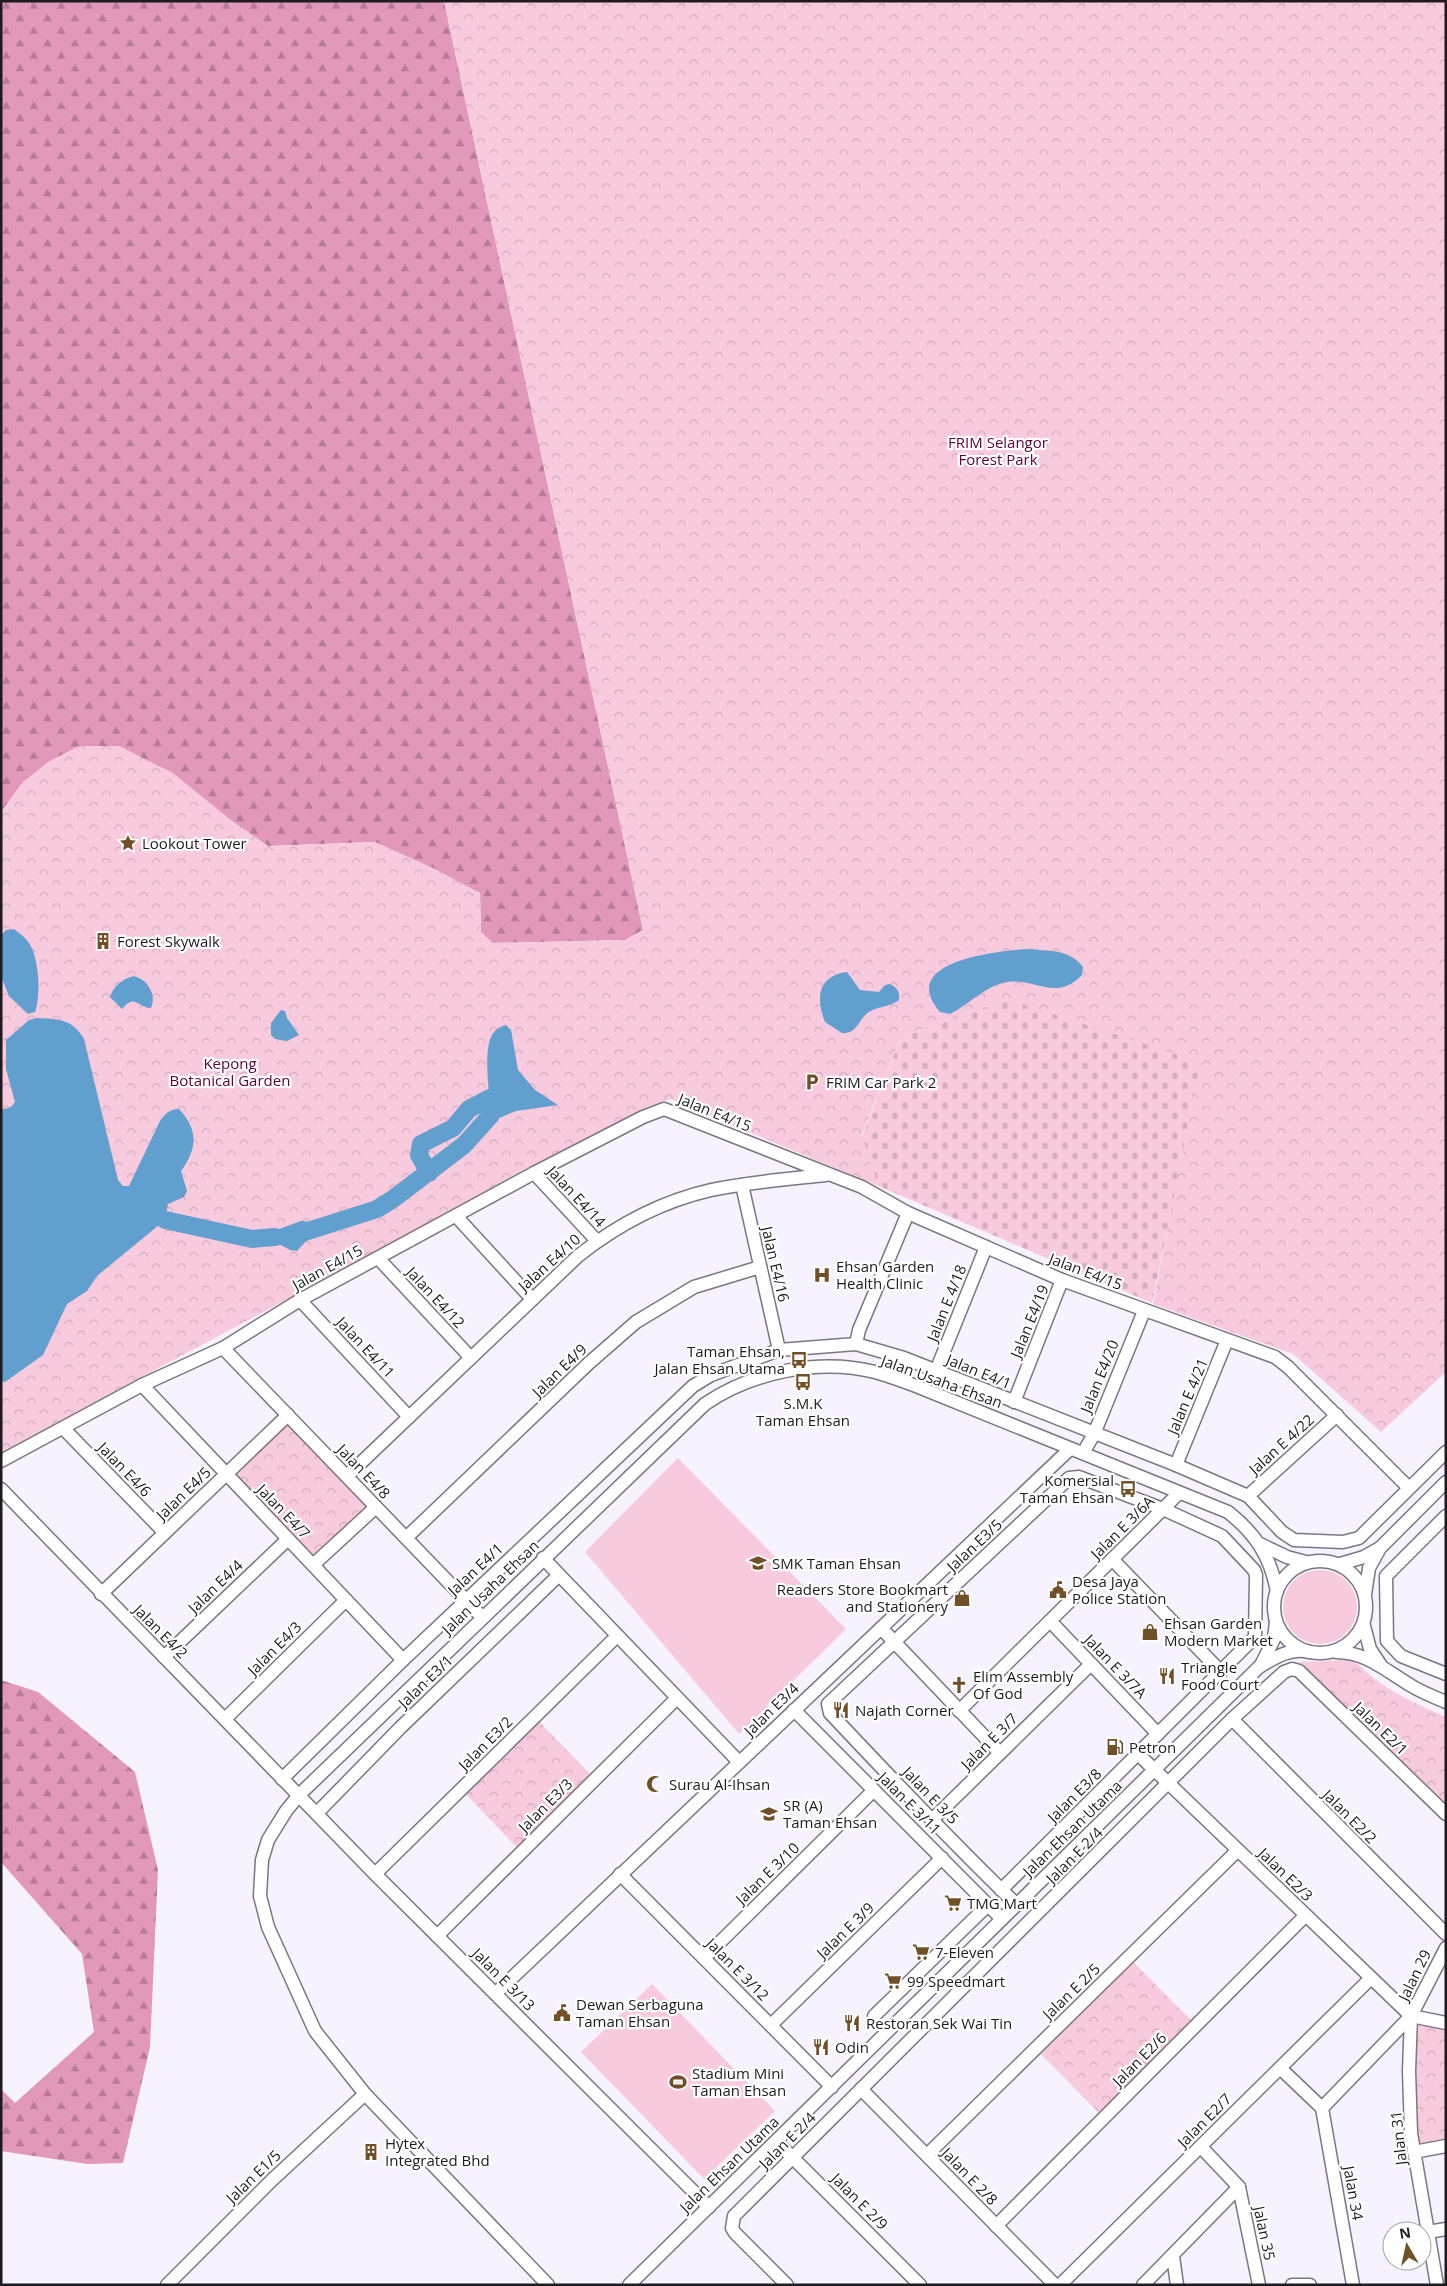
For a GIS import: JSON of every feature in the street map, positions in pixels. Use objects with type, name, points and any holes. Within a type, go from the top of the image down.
[{"type":"street","name":"Jalan E4/15","points":[[1,1462],[142,1385],[223,1348],[300,1300],[534,1173],[643,1117],[664,1109],[862,1187],[908,1213],[1062,1280],[1282,1361],[1409,1488]]},
{"type":"street","name":"Jalan E4/14","points":[[534,1173],[597,1241]]},
{"type":"street","name":"Jalan E4/10","points":[[347,1476],[578,1256],[620,1226],[666,1205],[710,1191],[829,1174]]},
{"type":"street","name":"Jalan E4/16","points":[[742,1185],[779,1350]]},
{"type":"street","points":[[856,1344],[859,1330],[908,1213]]},
{"type":"street","points":[[456,1216],[532,1299]]},
{"type":"street","name":"Jalan E 4/18","points":[[936,1371],[986,1247]]},
{"type":"street","name":"Jalan E4/12","points":[[378,1258],[471,1358]]},
{"type":"street","name":"Jalan E4/9","points":[[406,1538],[589,1363],[636,1322],[681,1293],[694,1287],[760,1267]]},
{"type":"street","name":"Jalan E4/19","points":[[1014,1402],[1062,1280]]},
{"type":"street","name":"Jalan E4/11","points":[[300,1300],[409,1417]]},
{"type":"street","name":"Jalan E4/20","points":[[1083,1453],[1094,1434],[1144,1311]]},
{"type":"street","name":"Jalan E 4/21","points":[[1176,1465],[1227,1340]]},
{"type":"street","name":"Jalan E4/1","points":[[282,1779],[403,1660],[693,1386],[711,1375],[779,1350],[856,1344],[904,1358],[1176,1465],[1248,1496]]},
{"type":"street","name":"Jalan E4/8","points":[[223,1348],[482,1617]]},
{"type":"street","name":"Jalan Usaha Ehsan","points":[[548,2285],[365,2094],[315,2031],[272,1936],[262,1908],[260,1882],[264,1852],[274,1828],[298,1794],[704,1404],[731,1388],[761,1377],[788,1372],[832,1368],[874,1372],[916,1386],[1228,1512],[1260,1544],[1286,1557],[1306,1562]]},
{"type":"street","name":"Jalan E4/7","points":[[142,1385],[403,1660]]},
{"type":"street","points":[[693,1386],[704,1404]]},
{"type":"street","name":"Jalan E4/5","points":[[101,1594],[288,1415]]},
{"type":"street","name":"Jalan E 4/22","points":[[1248,1496],[1337,1415]]},
{"type":"street","name":"Jalan E4/6","points":[[63,1428],[165,1533]]},
{"type":"street","name":"Jalan E3/4","points":[[496,1992],[881,1628],[934,1574],[1070,1449]]},
{"type":"street","points":[[1248,1496],[1282,1532],[1294,1540],[1343,1542],[1359,1538],[1446,1452]]},
{"type":"street","name":"Jalan E3/5","points":[[828,1704],[1069,1478],[1079,1476],[1163,1509]]},
{"type":"street","points":[[1446,1482],[1380,1548],[1364,1557],[1340,1564],[1306,1562],[1291,1571],[1277,1591],[1274,1606],[1276,1621],[1288,1641],[1309,1652],[1324,1654],[1353,1652],[1382,1666],[1412,1687],[1446,1702]]},
{"type":"street","name":"Jalan E4/2","points":[[1,1489],[101,1594],[298,1794]]},
{"type":"street","name":"Jalan E 3/6A","points":[[959,1711],[1179,1493]]},
{"type":"street","points":[[312,1565],[376,1506]]},
{"type":"street","name":"Jalan E3/8","points":[[1002,1890],[1255,1638],[1256,1575],[1254,1570],[1222,1536],[1163,1509]]},
{"type":"street","points":[[1446,1516],[1386,1576],[1387,1641],[1401,1656],[1446,1674]]},
{"type":"street","name":"Jalan E4/4","points":[[164,1657],[288,1539]]},
{"type":"street","name":"Jalan Usaha Ehsan","points":[[1260,1544],[1273,1572],[1277,1591]]},
{"type":"street","points":[[1380,1548],[1369,1568],[1365,1594],[1364,1626],[1370,1648],[1382,1666]]},
{"type":"street","points":[[543,1558],[739,1762]]},
{"type":"street","points":[[1112,1559],[1221,1672]]},
{"type":"street","points":[[1340,1564],[1353,1573],[1365,1594]]},
{"type":"street","name":"Jalan E3/1","points":[[317,1813],[401,1727],[559,1575]]},
{"type":"street","name":"Jalan E4/3","points":[[225,1719],[346,1600]]},
{"type":"street","name":"Jalan E 3/7A","points":[[1050,1621],[1158,1734]]},
{"type":"street","name":"Jalan Ehsan Utama","points":[[1259,1667],[1274,1639],[1276,1621]]},
{"type":"street","points":[[1334,1652],[1352,1641],[1364,1626]]},
{"type":"street","points":[[881,1628],[1000,1753]]},
{"type":"street","name":"Jalan E3/2","points":[[375,1874],[617,1636]]},
{"type":"street","name":"Jalan Ehsan Utama","points":[[629,2285],[1259,1667],[1284,1654],[1300,1650],[1309,1652]]},
{"type":"street","name":"Jalan E 3/7","points":[[932,1820],[1091,1664]]},
{"type":"street","name":"Jalan E 2/4","points":[[787,2285],[735,2233],[732,2228],[734,2216],[1232,1720],[1284,1672],[1292,1669]]},
{"type":"street","name":"Jalan E2/1","points":[[1292,1669],[1299,1671],[1446,1814]]},
{"type":"street","name":"Jalan E3/3","points":[[437,1936],[677,1698]]},
{"type":"street","name":"Jalan E 3/5","points":[[828,1704],[830,1713],[932,1820],[1017,1905]]},
{"type":"street","name":"Jalan E 3/11","points":[[794,1710],[1002,1919]]},
{"type":"street","name":"Jalan E2/2","points":[[1232,1720],[1446,1934]]},
{"type":"street","name":"Jalan E2/3","points":[[1138,1754],[1411,2016]]},
{"type":"street","name":"Jalan E 3/10","points":[[704,1958],[874,1790]]},
{"type":"street","name":"Jalan E 3/13","points":[[298,1794],[375,1874],[496,1992],[709,2206]]},
{"type":"street","name":"Jalan E 2/5","points":[[927,2156],[1238,1850]]},
{"type":"street","name":"Jalan E 3/9","points":[[771,2026],[942,1858]]},
{"type":"street","name":"Jalan E 3/12","points":[[620,1874],[832,2086]]},
{"type":"street","points":[[874,2016],[988,1904]]},
{"type":"street","name":"Jalan E2/6","points":[[996,2226],[1305,1916]]},
{"type":"street","name":"Jalan 29","points":[[1411,2016],[1446,1948]]},
{"type":"street","name":"Jalan E2/7","points":[[1060,2285],[1370,1978]]},
{"type":"street","points":[[1280,2068],[1322,2108],[1411,2016],[1446,2023]]},
{"type":"street","name":"Jalan 31","points":[[1411,2016],[1410,2115],[1414,2152],[1426,2221]]},
{"type":"street","name":"Jalan E 2/8","points":[[861,2089],[1055,2285]]},
{"type":"street","name":"Jalan E1/5","points":[[167,2285],[272,2180],[365,2094]]},
{"type":"street","name":"Jalan 34","points":[[1322,2108],[1353,2285]]},
{"type":"street","name":"Jalan E 2/9","points":[[776,2141],[920,2285]]},
{"type":"street","points":[[1414,2152],[1446,2146]]},
{"type":"street","points":[[1142,2285],[1173,2256],[1238,2187],[1201,2147]]},
{"type":"street","name":"Jalan 35","points":[[1238,2187],[1259,2285]]},
{"type":"street","points":[[1432,2231],[1446,2229]]},
{"type":"street","points":[[1173,2256],[1178,2285]]},
{"type":"street","name":"Jalan 31","points":[[1432,2256],[1437,2285]]},
{"type":"street","points":[[1292,2285],[1310,2285]]},
{"type":"green space","points":[[1,1],[444,1],[643,930],[625,940],[493,943],[481,933],[480,893],[375,842],[268,846],[232,821],[23,782],[1,812]]},
{"type":"green space","name":"FRIM Selangor Forest Park","points":[[444,1],[1446,1],[1446,1372],[1381,1432],[1293,1354],[1153,1304],[1200,1062],[1008,999],[901,1037],[862,1135],[878,1186],[670,1099],[525,1169],[318,1283],[1,1452],[1,812],[23,782],[48,762],[79,746],[119,746],[173,773],[232,821],[268,846],[375,842],[433,868],[480,893],[481,932],[493,943],[625,940],[643,930]]},
{"type":"green space","points":[[1008,999],[1203,1061],[1152,1303],[878,1186],[862,1137],[901,1037]]},
{"type":"green space","points":[[288,1415],[376,1507],[313,1565],[226,1474]]},
{"type":"green space","points":[[678,1458],[846,1629],[739,1734],[585,1552]]},
{"type":"green space","points":[[1320,1570],[1341,1576],[1351,1586],[1357,1607],[1351,1628],[1341,1638],[1320,1644],[1299,1638],[1289,1628],[1283,1607],[1289,1586],[1299,1576]]},
{"type":"green space","points":[[1344,1660],[1355,1663],[1379,1682],[1397,1693],[1446,1717],[1446,1807],[1299,1662]]},
{"type":"green space","points":[[1,1680],[38,1692],[135,1772],[158,1870],[150,2047],[123,2163],[87,2164],[1,2151],[1,2089],[15,2103],[94,2032],[82,1954],[1,1862]]},
{"type":"green space","points":[[535,1717],[595,1779],[521,1852],[461,1789]]},
{"type":"green space","points":[[1129,1958],[1196,2025],[1104,2118],[1036,2049]]},
{"type":"green space","name":"Stadium Mini Taman Ehsan","points":[[652,1984],[775,2111],[704,2179],[581,2052]]},
{"type":"green space","points":[[1415,2019],[1446,2026],[1446,2140],[1416,2146]]},
{"type":"water","points":[[14,929],[29,943],[37,967],[37,1005],[35,1012],[28,1014],[9,996],[2,979],[1,935],[6,930]]},
{"type":"water","points":[[1027,949],[1058,952],[1072,957],[1083,967],[1082,975],[1073,983],[1055,988],[1018,982],[1000,984],[985,991],[950,1014],[940,1012],[930,995],[931,981],[941,970],[956,962],[975,956]]},
{"type":"water","points":[[847,972],[860,990],[879,992],[885,985],[890,984],[898,990],[899,1000],[869,1012],[862,1018],[855,1029],[842,1033],[825,1022],[820,1005],[820,997],[824,984],[830,978]]},
{"type":"water","points":[[134,976],[147,984],[150,989],[153,998],[151,1008],[133,1001],[126,1004],[122,1009],[110,997],[119,983]]},
{"type":"water","points":[[281,1010],[285,1011],[287,1018],[299,1035],[287,1041],[275,1039],[271,1035],[271,1023]]},
{"type":"water","points":[[37,1018],[64,1021],[75,1027],[84,1039],[118,1180],[123,1186],[129,1186],[160,1121],[170,1111],[179,1109],[185,1116],[190,1124],[194,1139],[191,1154],[181,1171],[187,1191],[184,1197],[168,1204],[165,1220],[97,1276],[87,1291],[67,1304],[43,1355],[5,1382],[1,1381],[1,1110],[11,1107],[15,1102],[6,1069],[6,1040],[29,1020]]},
{"type":"water","points":[[506,1025],[511,1030],[518,1070],[535,1090],[558,1105],[516,1111],[492,1121],[488,1078],[489,1045],[494,1032]]},
{"type":"water","points":[[301,1221],[329,1224],[326,1230],[305,1242],[297,1251],[290,1250],[279,1244],[252,1239]]},
{"type":"waterway","points":[[429,1173],[419,1155],[421,1144],[453,1128],[469,1109],[490,1098]]},
{"type":"waterway","points":[[308,1231],[377,1209],[393,1199],[464,1145],[491,1115]]},
{"type":"waterway","points":[[165,1220],[252,1239],[275,1237]]},
{"type":"place","name":"Lookout Tower","points":[[128,843]]},
{"type":"place","name":"Forest Skywalk","points":[[103,941]]},
{"type":"place","name":"FRIM Car Park 2","points":[[812,1082]]},
{"type":"place","name":"Ehsan Garden Health Clinic","points":[[822,1275]]},
{"type":"place","name":"Taman Ehsan, Jalan Ehsan Utama","points":[[799,1360]]},
{"type":"place","name":"S.M.K Taman Ehsan","points":[[803,1382]]},
{"type":"place","name":"Komersial Taman Ehsan","points":[[1128,1489]]},
{"type":"place","name":"SMK Taman Ehsan","points":[[758,1563]]},
{"type":"place","name":"Desa Jaya Police Station","points":[[1058,1590]]},
{"type":"place","name":"Readers Store Bookmart and Stationery","points":[[962,1598]]},
{"type":"place","name":"Ehsan Garden Modern Market","points":[[1150,1632]]},
{"type":"place","name":"Triangle Food Court","points":[[1167,1676]]},
{"type":"place","name":"Elim Assembly Of God","points":[[959,1685]]},
{"type":"place","name":"Najath Corner","points":[[841,1710]]},
{"type":"place","name":"Petron","points":[[1115,1747]]},
{"type":"place","name":"Surau Al-Ihsan","points":[[655,1784]]},
{"type":"place","name":"SR (A) Taman Ehsan","points":[[769,1814]]},
{"type":"place","name":"TMG Mart","points":[[953,1903]]},
{"type":"place","name":"7-Eleven","points":[[921,1952]]},
{"type":"place","name":"99 Speedmart","points":[[893,1981]]},
{"type":"place","name":"Dewan Serbaguna Taman Ehsan","points":[[562,2013]]},
{"type":"place","name":"Restoran Sek Wai Tin","points":[[852,2023]]},
{"type":"place","name":"Odin","points":[[821,2047]]},
{"type":"place","name":"Stadium Mini Taman Ehsan","points":[[678,2082]]},
{"type":"place","name":"Hytex Integrated Bhd","points":[[371,2152]]},
{"type":"park label","name":"Kepong Botanical Garden","points":[[230,1072]]}]
